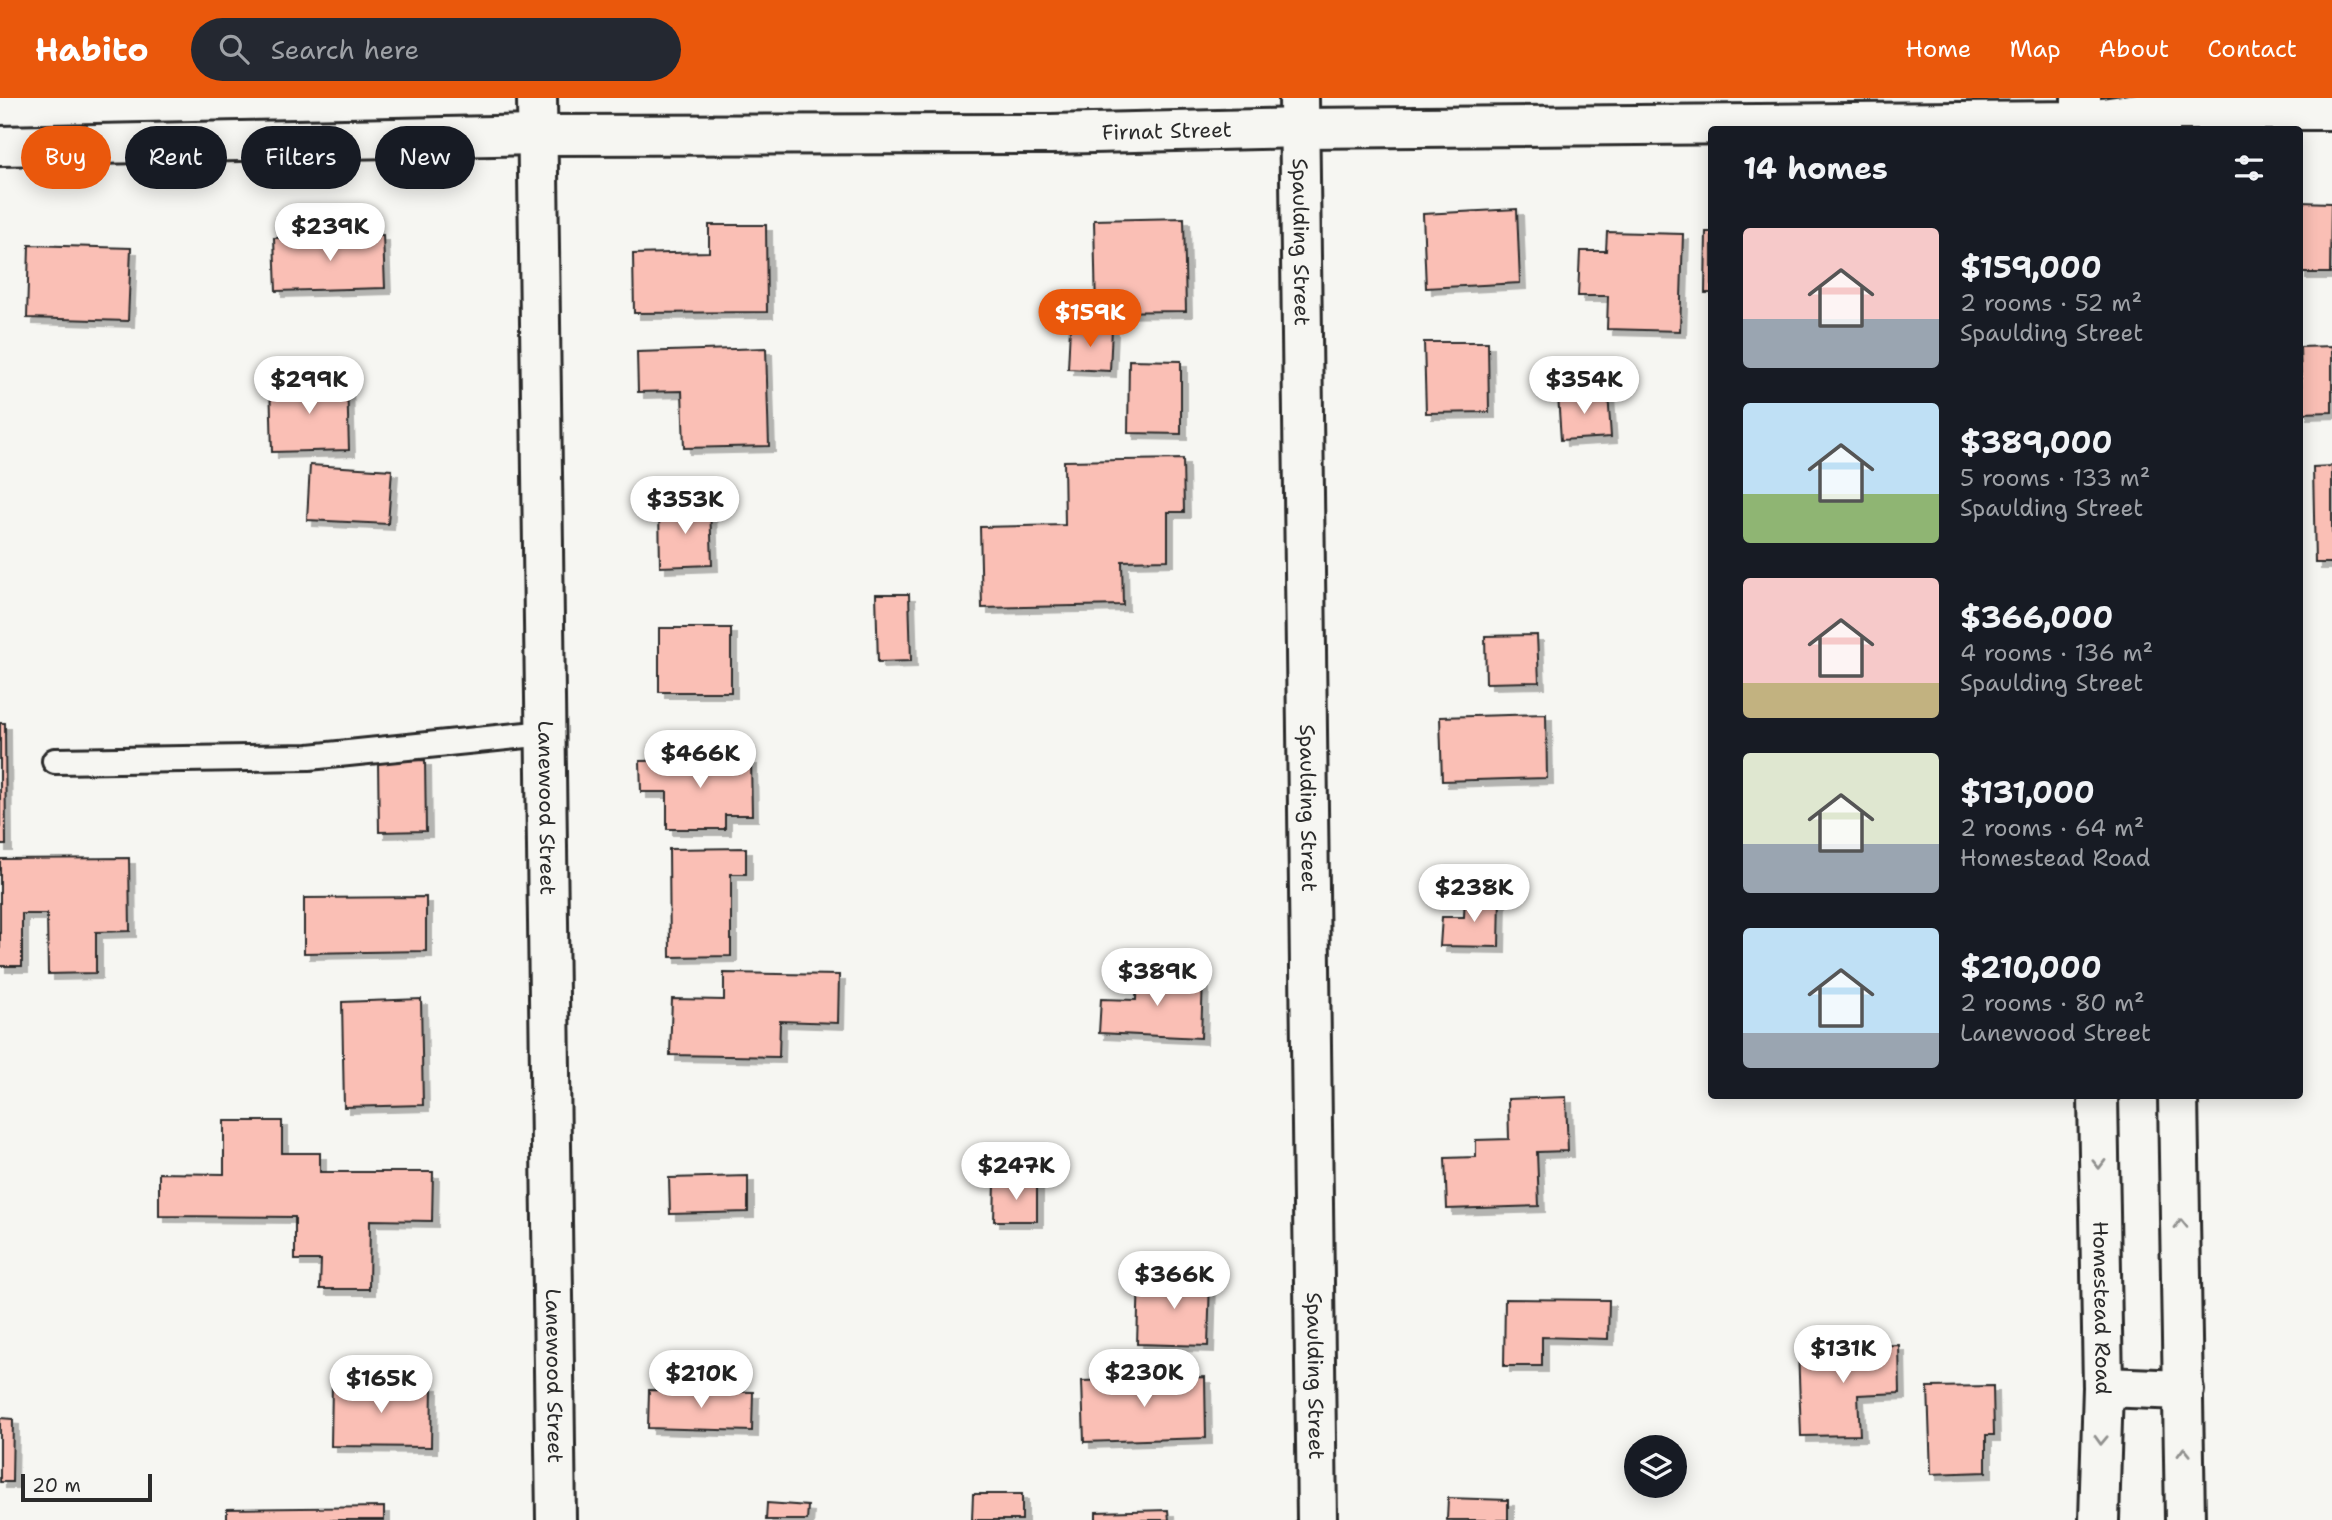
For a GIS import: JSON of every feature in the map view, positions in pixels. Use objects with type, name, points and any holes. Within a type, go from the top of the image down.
[{"type":"street","name":"Firnat Street","points":[[0,146],[537,117],[1051,134],[1299,113],[2081,116],[2332,110]]},
{"type":"street","name":"Spaulding Street","points":[[1299,113],[1317,1520]]},
{"type":"street","name":"Lanewood Street","points":[[537,117],[556,1520]]},
{"type":"street","name":"Homestead Road","points":[[2098,1099],[2103,1387],[2099,1520]]},
{"type":"street","points":[[2178,1099],[2185,1520]]},
{"type":"street","points":[[2103,1387],[2183,1390]]},
{"type":"lane","points":[[55,761],[309,757],[546,733]]},
{"type":"building","points":[[2303,202],[2331,203],[2330,273],[2303,273]]},
{"type":"building","points":[[1517,209],[1520,283],[1426,288],[1423,214]]},
{"type":"building","points":[[1184,218],[1186,311],[1096,312],[1094,220]]},
{"type":"building","points":[[709,225],[766,225],[767,312],[634,313],[633,254],[709,252]]},
{"type":"building","points":[[1607,232],[1683,234],[1680,331],[1607,329],[1608,296],[1578,296],[1580,251],[1606,251]]},
{"type":"building","points":[[1706,232],[1708,232],[1708,293],[1705,293]]},
{"type":"building","points":[[383,235],[385,288],[276,291],[274,238]]},
{"type":"building","points":[[29,245],[131,248],[128,321],[27,318]]},
{"type":"building","points":[[1070,327],[1112,328],[1110,371],[1068,369]]},
{"type":"building","points":[[1424,342],[1488,342],[1489,412],[1426,413]]},
{"type":"building","points":[[2332,346],[2332,412],[2303,413],[2303,347]]},
{"type":"building","points":[[766,348],[769,446],[684,448],[682,391],[638,392],[637,352]]},
{"type":"building","points":[[1129,360],[1181,361],[1181,434],[1128,433]]},
{"type":"building","points":[[347,380],[349,450],[272,452],[270,382]]},
{"type":"building","points":[[1608,392],[1611,437],[1561,440],[1558,395]]},
{"type":"building","points":[[1183,459],[1184,512],[1168,512],[1168,560],[1122,561],[1123,605],[982,608],[980,527],[1065,525],[1064,461]]},
{"type":"building","points":[[310,465],[392,470],[388,524],[307,520]]},
{"type":"building","points":[[2332,466],[2332,563],[2315,563],[2313,467]]},
{"type":"building","points":[[710,505],[712,565],[660,567],[659,507]]},
{"type":"building","points":[[876,594],[909,594],[911,661],[878,662]]},
{"type":"building","points":[[659,628],[731,628],[731,692],[659,692]]},
{"type":"building","points":[[1537,635],[1539,682],[1486,683],[1485,636]]},
{"type":"building","points":[[1546,714],[1547,778],[1442,781],[1440,717]]},
{"type":"building","points":[[0,723],[5,723],[6,845],[0,845]]},
{"type":"building","points":[[751,759],[752,815],[725,815],[725,829],[667,829],[667,792],[641,792],[640,761]]},
{"type":"building","points":[[425,760],[426,831],[379,832],[378,761]]},
{"type":"building","points":[[746,848],[746,874],[731,874],[731,956],[670,957],[669,849]]},
{"type":"building","points":[[129,858],[130,931],[96,932],[96,973],[48,974],[47,914],[22,914],[22,966],[0,966],[0,859]]},
{"type":"building","points":[[1465,895],[1500,895],[1499,947],[1440,946],[1442,917],[1464,917]]},
{"type":"building","points":[[426,897],[426,951],[304,953],[304,898]]},
{"type":"building","points":[[724,973],[839,975],[838,1023],[780,1021],[779,1057],[670,1055],[672,999],[724,1000]]},
{"type":"building","points":[[1137,974],[1203,977],[1201,1038],[1099,1033],[1101,999],[1136,1000]]},
{"type":"building","points":[[421,999],[423,1105],[344,1107],[342,1002]]},
{"type":"building","points":[[1566,1097],[1568,1151],[1537,1152],[1539,1206],[1447,1209],[1445,1158],[1476,1157],[1476,1140],[1509,1139],[1508,1099]]},
{"type":"building","points":[[224,1121],[282,1121],[282,1153],[320,1153],[320,1172],[433,1172],[432,1221],[370,1220],[369,1289],[320,1289],[321,1260],[295,1260],[295,1217],[159,1216],[159,1173],[224,1174]]},
{"type":"building","points":[[748,1176],[748,1212],[670,1214],[669,1178]]},
{"type":"building","points":[[995,1182],[1037,1182],[1037,1221],[994,1221]]},
{"type":"building","points":[[1139,1276],[1210,1278],[1208,1346],[1137,1344]]},
{"type":"building","points":[[1505,1299],[1609,1300],[1608,1339],[1542,1337],[1542,1366],[1504,1366]]},
{"type":"building","points":[[1899,1345],[1900,1393],[1858,1395],[1860,1435],[1801,1436],[1798,1347]]},
{"type":"building","points":[[1205,1377],[1206,1438],[1084,1442],[1082,1381]]},
{"type":"building","points":[[332,1382],[432,1384],[431,1447],[331,1446]]},
{"type":"building","points":[[1993,1386],[1994,1435],[1986,1435],[1986,1472],[1931,1474],[1928,1387]]},
{"type":"building","points":[[649,1390],[753,1392],[752,1431],[648,1428]]},
{"type":"building","points":[[0,1418],[13,1419],[12,1482],[0,1482]]},
{"type":"building","points":[[973,1494],[1022,1494],[1022,1520],[972,1520]]},
{"type":"building","points":[[1448,1498],[1508,1500],[1508,1520],[1447,1520]]},
{"type":"building","points":[[767,1503],[808,1506],[807,1520],[766,1520]]},
{"type":"building","points":[[384,1507],[384,1520],[227,1520],[227,1509]]},
{"type":"building","points":[[1168,1510],[1169,1520],[1096,1520],[1096,1512]]}]
